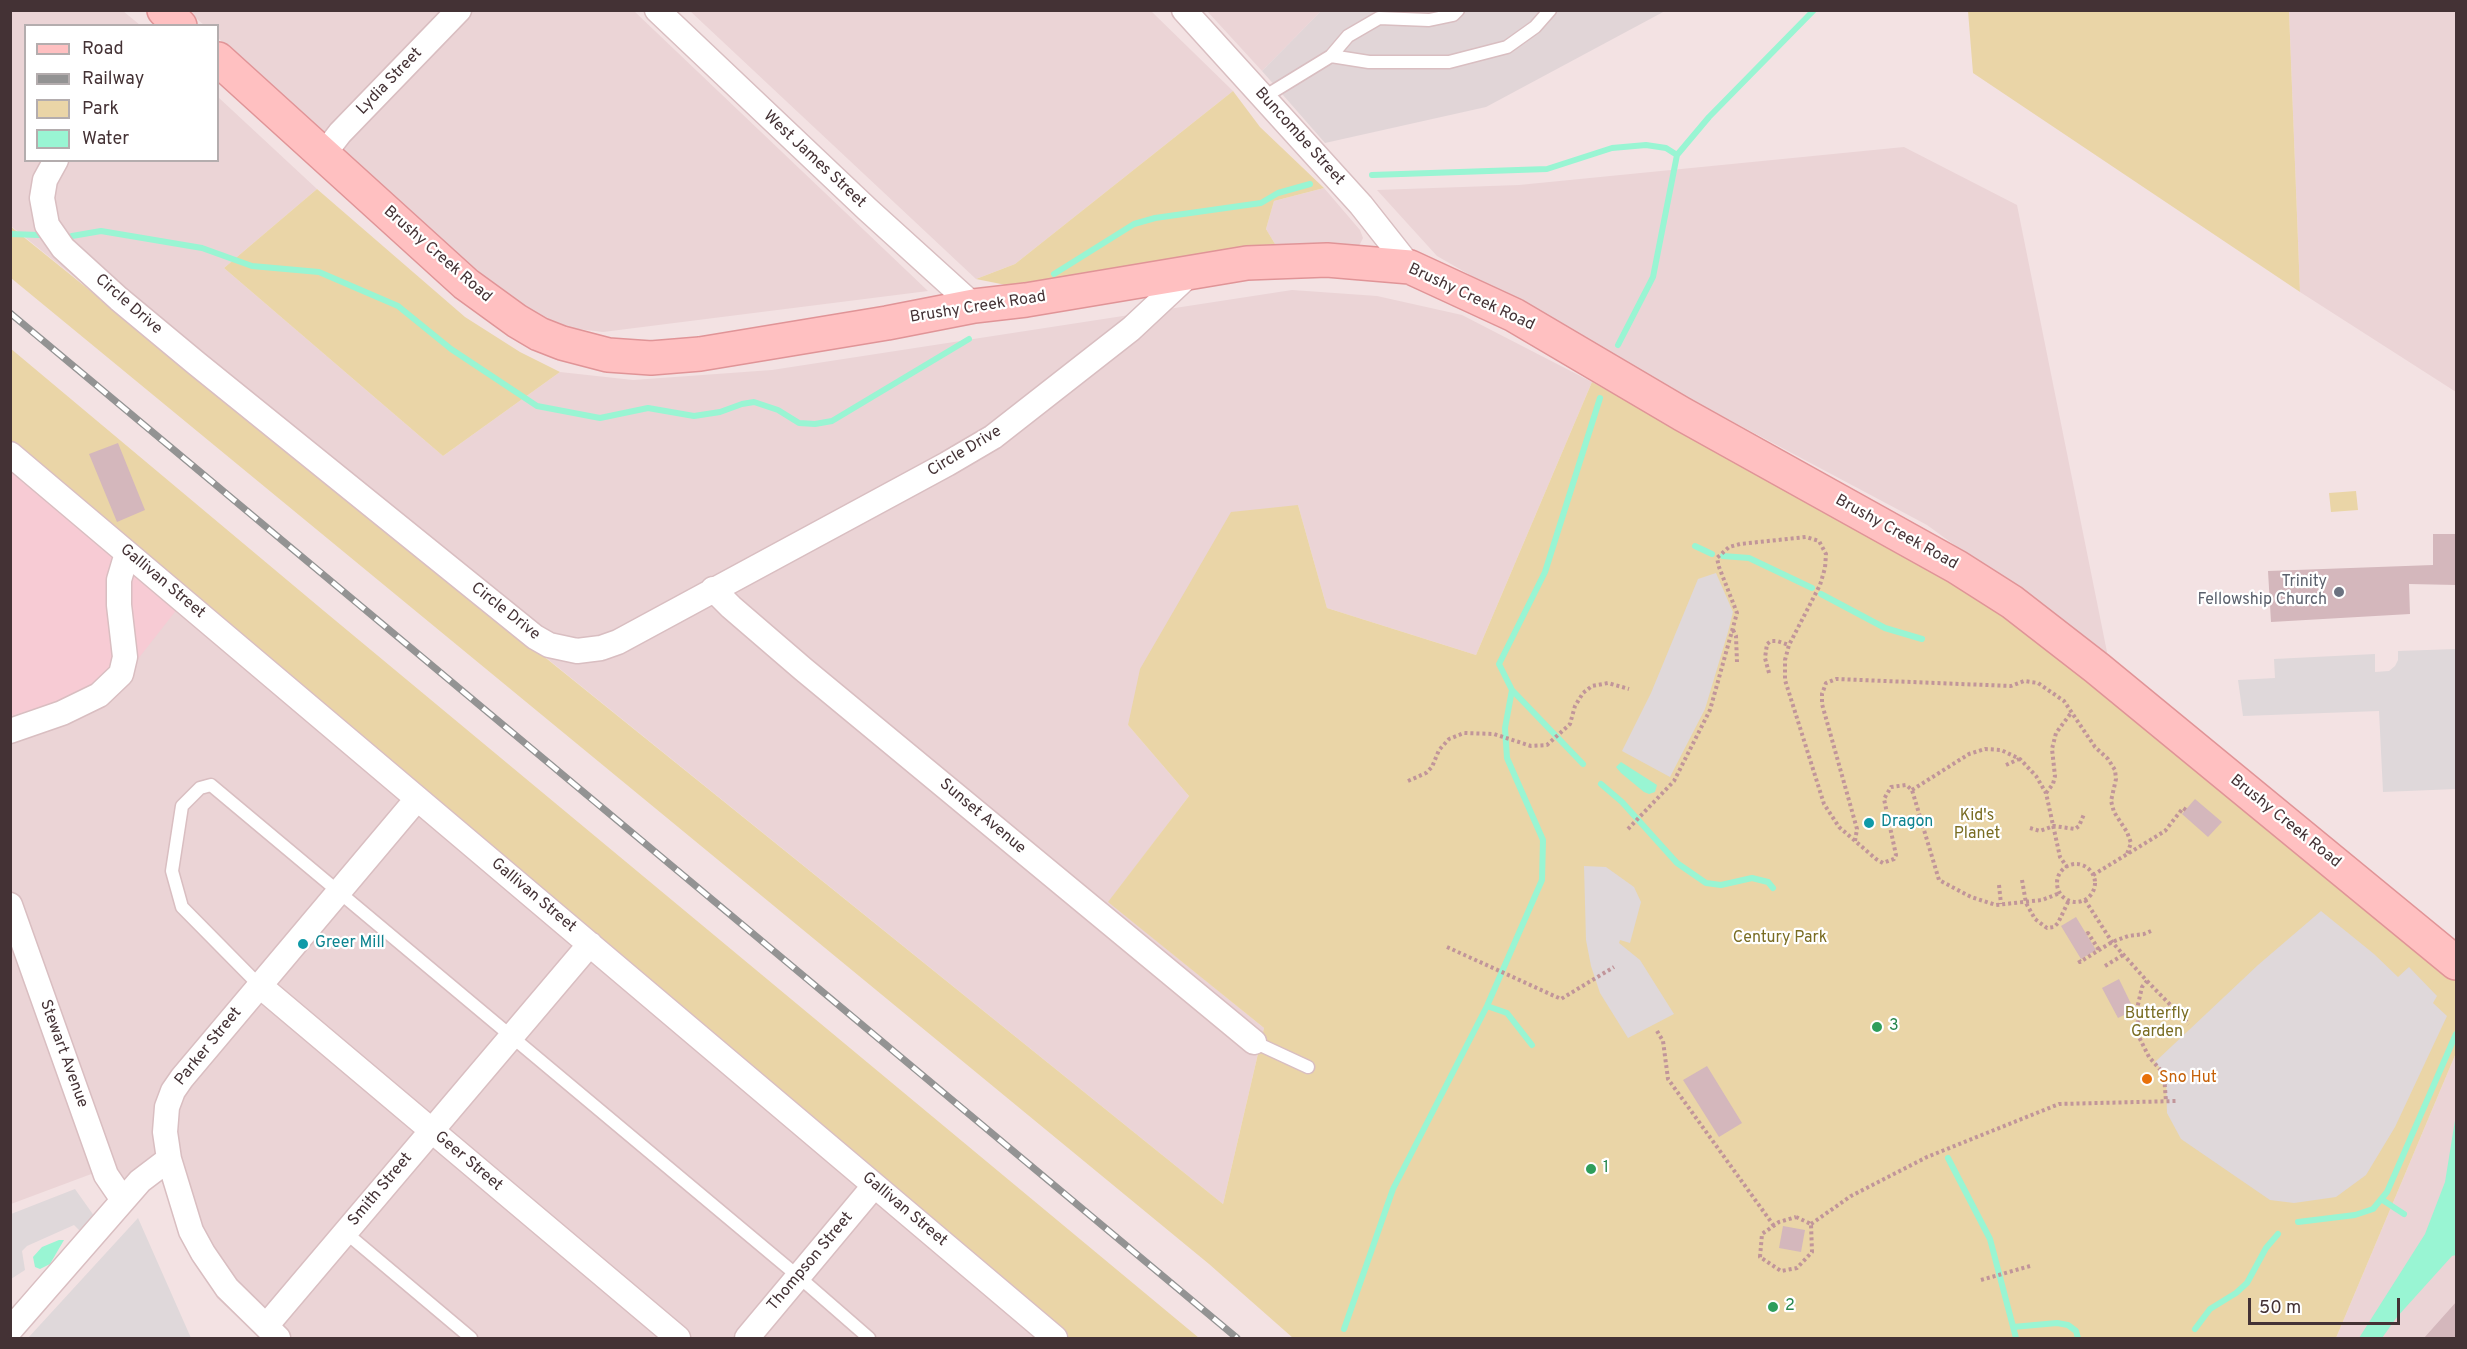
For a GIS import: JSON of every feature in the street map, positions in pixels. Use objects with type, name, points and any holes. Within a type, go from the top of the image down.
[{"type":"street","name":"Lydia Street","points":[[323,155],[340,133],[459,10]]},
{"type":"street","name":"West James Street","points":[[657,10],[858,201],[974,306]]},
{"type":"street","name":"Buncombe Street","points":[[1184,10],[1361,205],[1410,267]]},
{"type":"street","name":"Brushy Creek Road","points":[[219,60],[466,284],[539,334],[586,351],[651,358],[700,354],[974,306],[1026,300],[1246,263],[1300,260],[1410,267],[1514,315],[1682,414],[1957,567],[2012,602],[2457,963]]},
{"type":"street","name":"Circle Drive","points":[[55,162],[45,180],[42,198],[43,211],[47,225],[63,248],[196,363],[535,637],[563,649],[577,651],[601,648],[618,642],[993,437],[1131,329],[1192,272]]},
{"type":"street","name":"Gallivan Street","points":[[10,454],[1055,1338]]},
{"type":"street","points":[[10,731],[62,713],[99,695],[121,674],[125,657],[119,605],[119,580],[127,553]]},
{"type":"street","name":"Sunset Avenue","points":[[713,589],[803,669],[1254,1042]]},
{"type":"street","name":"Parker Street","points":[[272,1332],[227,1288],[203,1253],[183,1211],[169,1159],[165,1121],[173,1091],[259,985],[417,799]]},
{"type":"street","name":"Stewart Avenue","points":[[10,905],[106,1175],[123,1200]]},
{"type":"street","name":"Smith Street","points":[[272,1332],[345,1232],[590,944]]},
{"type":"street","name":"Geer Street","points":[[259,985],[678,1338]]},
{"type":"street","points":[[10,1330],[140,1181],[169,1159]]},
{"type":"street","name":"Thompson Street","points":[[747,1338],[874,1185]]},
{"type":"lane","points":[[1264,97],[1331,56],[1348,36],[1383,14],[1429,20],[1453,15],[1458,10]]},
{"type":"lane","points":[[1331,56],[1369,62],[1449,62],[1507,47],[1535,27],[1550,10]]},
{"type":"lane","points":[[259,985],[182,907],[172,871],[182,806],[200,788],[211,785],[869,1338]]},
{"type":"lane","points":[[1254,1042],[1308,1067]]},
{"type":"lane","points":[[345,1232],[471,1338]]},
{"type":"path","points":[[1628,829],[1674,781],[1710,710],[1737,613],[1717,558],[1722,552],[1740,544],[1806,537],[1819,542],[1826,554],[1825,568],[1820,585],[1790,645],[1785,660],[1785,680],[1824,804],[1839,827],[1883,863],[1894,859],[1896,855],[1884,799],[1891,786],[1906,785],[1912,790],[1939,880],[1971,897],[2001,904],[2026,903],[2060,893]]},
{"type":"path","points":[[1732,629],[1736,636],[1737,662]]},
{"type":"path","points":[[1769,673],[1765,658],[1767,644],[1771,641],[1790,645]]},
{"type":"path","points":[[1855,841],[1857,829],[1822,704],[1822,694],[1826,683],[1836,679],[2011,686],[2024,681],[2038,683],[2064,701],[2115,770],[2116,779],[2111,801],[2114,812],[2131,843],[2127,854]]},
{"type":"path","points":[[1408,781],[1426,773],[1432,767],[1439,750],[1449,739],[1464,733],[1494,734],[1522,744],[1547,746],[1570,724],[1575,706],[1583,693],[1592,686],[1608,683],[1629,689]]},
{"type":"path","points":[[2046,793],[2053,784],[2055,776],[2052,749],[2055,733],[2071,712]]},
{"type":"path","points":[[1912,790],[1969,754],[1985,749],[2001,750],[2020,759],[2037,776],[2046,793],[2060,857],[2067,867]]},
{"type":"path","points":[[2006,765],[2020,759]]},
{"type":"path","points":[[2093,875],[2165,831],[2183,808],[2186,810]]},
{"type":"path","points":[[2030,828],[2040,831],[2054,826],[2075,829],[2079,826],[2084,814]]},
{"type":"path","points":[[2072,864],[2085,866],[2093,875],[2095,887],[2085,900],[2074,902],[2060,893],[2057,881],[2062,870],[2072,864]]},
{"type":"path","points":[[2022,880],[2026,903],[2035,919],[2047,928],[2054,927],[2058,923],[2068,900]]},
{"type":"path","points":[[1999,885],[2001,904]]},
{"type":"path","points":[[2085,900],[2112,942],[2188,1024]]},
{"type":"path","points":[[2079,960],[2080,962],[2112,942],[2151,931]]},
{"type":"path","points":[[2087,934],[2099,950]]},
{"type":"path","points":[[1447,947],[1561,999],[1614,967]]},
{"type":"path","points":[[2105,966],[2123,955]]},
{"type":"path","points":[[2147,981],[2142,987],[2137,1009],[2139,1037],[2149,1057],[2164,1074],[2166,1101]]},
{"type":"path","points":[[1657,1031],[1663,1041],[1668,1079],[1774,1226]]},
{"type":"path","points":[[1811,1224],[1851,1196],[1927,1157],[2059,1104],[2176,1101]]},
{"type":"path","points":[[1796,1217],[1811,1224],[1812,1252],[1797,1268],[1781,1271],[1760,1257],[1762,1234],[1774,1226],[1796,1217]]},
{"type":"path","points":[[1981,1280],[2030,1266]]},
{"type":"shaded area","points":[[10,11],[123,11],[139,24],[24,24],[24,162],[219,162],[219,98],[317,189],[224,268],[443,456],[560,372],[633,380],[772,370],[1292,290],[1377,296],[1462,315],[1592,382],[1476,655],[1327,608],[1298,505],[1128,725],[1189,796],[1109,902],[1264,1028],[1223,1204],[11,226]]},
{"type":"shaded area","points":[[188,11],[634,11],[928,291],[603,332],[545,325],[435,237],[219,39],[219,24],[203,24]]},
{"type":"shaded area","points":[[690,11],[1151,11],[1233,91],[1015,264],[976,279]]},
{"type":"shaded area","points":[[1207,11],[1321,11],[1262,71]]},
{"type":"shaded area","points":[[1321,11],[1665,11],[1486,107],[1325,143],[1262,71]]},
{"type":"shaded area","points":[[2289,11],[2456,11],[2456,392],[2300,292]]},
{"type":"shaded area","points":[[1904,147],[2017,205],[2108,657],[1927,525],[1630,367],[1437,256],[1377,190],[1519,185]]},
{"type":"shaded area","points":[[1324,188],[1360,230],[1363,238],[1358,248],[1275,244],[1266,229],[1274,201]]},
{"type":"shaded area","points":[[10,442],[189,594],[134,664],[92,691],[11,716]]},
{"type":"shaded area","points":[[1716,573],[1733,612],[1705,709],[1670,777],[1622,751],[1651,693],[1698,579]]},
{"type":"shaded area","name":"Greer Mill","points":[[189,594],[1055,1338],[260,1338],[217,1298],[161,1180],[110,1203],[94,1173],[11,1204],[11,716],[92,691]]},
{"type":"shaded area","points":[[2456,649],[2456,789],[2383,792],[2379,711],[2243,716],[2238,680],[2275,678],[2274,659],[2375,654],[2375,672],[2389,671],[2395,666],[2398,651]]},
{"type":"shaded area","points":[[1584,866],[1606,867],[1634,887],[1641,902],[1630,943],[1620,940],[1619,943],[1640,960],[1674,1014],[1628,1038],[1600,993],[1591,966],[1586,940]]},
{"type":"shaded area","points":[[2321,911],[2374,954],[2398,977],[2409,967],[2437,996],[2433,1003],[2447,1016],[2395,1127],[2366,1175],[2336,1197],[2294,1203],[2270,1200],[2181,1139],[2167,1113],[2166,1075],[2155,1062],[2258,965]]},
{"type":"shaded area","points":[[2456,1053],[2456,1338],[2336,1338]]},
{"type":"shaded area","points":[[75,1189],[97,1220],[82,1233],[74,1225],[27,1246],[22,1251],[25,1270],[11,1279],[11,1214]]},
{"type":"shaded area","points":[[138,1218],[191,1338],[28,1338]]},
{"type":"green space","points":[[1968,11],[2289,11],[2300,292],[1973,73]]},
{"type":"green space","points":[[1233,91],[1260,127],[1324,188],[1274,201],[1266,229],[1275,244],[1160,262],[1021,288],[976,279],[1015,264]]},
{"type":"green space","points":[[317,189],[465,317],[520,352],[560,372],[443,456],[224,268]]},
{"type":"green space","name":"Century Park","points":[[10,226],[1223,1204],[1264,1028],[1108,902],[1189,796],[1128,725],[1140,669],[1231,512],[1298,505],[1327,608],[1476,655],[1592,382],[1977,591],[2097,680],[2456,980],[2456,1053],[2336,1338],[1293,1338],[1209,1264],[11,278]]},
{"type":"green space","points":[[10,348],[1199,1338],[1055,1338],[11,442]]},
{"type":"green space","points":[[2356,491],[2358,510],[2331,512],[2329,493]]},
{"type":"water","points":[[1621,762],[1657,785],[1655,792],[1649,794],[1644,792],[1621,773],[1616,767]]},
{"type":"water","points":[[2456,1114],[2456,1255],[2452,1256],[2397,1317],[2382,1338],[2359,1338],[2425,1234],[2445,1182]]},
{"type":"water","points":[[64,1240],[50,1264],[40,1269],[35,1267],[33,1257],[42,1247]]},
{"type":"building","points":[[118,443],[145,510],[117,522],[89,454]]},
{"type":"building","name":"Trinity Fellowship Church","points":[[2433,534],[2457,534],[2457,585],[2409,584],[2410,614],[2271,622],[2268,571],[2433,565]]},
{"type":"building","points":[[2195,799],[2222,822],[2208,837],[2182,814]]},
{"type":"building","points":[[2076,917],[2096,950],[2081,959],[2061,926]]},
{"type":"building","points":[[2119,979],[2134,1010],[2118,1018],[2102,988]]},
{"type":"building","points":[[1707,1066],[1742,1123],[1719,1137],[1683,1080]]},
{"type":"building","points":[[1783,1226],[1805,1230],[1801,1252],[1779,1248]]},
{"type":"building","points":[[2457,1301],[2457,1338],[2424,1338]]},
{"type":"waterway","points":[[1618,345],[1653,277],[1677,155],[1709,117],[1814,10]]},
{"type":"waterway","points":[[1372,175],[1547,169],[1612,148],[1646,145],[1666,148],[1677,155]]},
{"type":"waterway","points":[[1054,274],[1134,224],[1155,218],[1261,203],[1278,193],[1310,184]]},
{"type":"waterway","points":[[72,236],[101,231],[202,248],[252,266],[319,272],[398,306],[451,349],[537,406],[600,418],[648,408],[694,416],[720,412],[754,402],[778,410],[799,423],[815,424],[832,421],[969,339]]},
{"type":"waterway","points":[[10,234],[39,235]]},
{"type":"waterway","points":[[1344,1329],[1393,1189],[1487,1006],[1542,880],[1543,840],[1507,758],[1505,728],[1512,690],[1499,664],[1545,572],[1600,398]]},
{"type":"waterway","points":[[1695,546],[1712,554]]},
{"type":"waterway","points":[[1723,556],[1749,558],[1812,588]]},
{"type":"waterway","points":[[1821,594],[1885,628],[1922,639]]},
{"type":"waterway","points":[[1512,690],[1583,764]]},
{"type":"waterway","points":[[1601,784],[1622,802],[1677,863],[1706,883],[1721,885],[1752,878],[1768,882],[1773,888]]},
{"type":"waterway","points":[[1487,1006],[1507,1013],[1532,1045]]},
{"type":"waterway","points":[[2298,1222],[2355,1215],[2373,1209],[2387,1192],[2456,1034]]},
{"type":"waterway","points":[[1948,1158],[1990,1239],[2016,1338]]},
{"type":"waterway","points":[[2381,1199],[2404,1214]]},
{"type":"waterway","points":[[2195,1329],[2210,1309],[2236,1293],[2247,1283],[2266,1248],[2278,1234]]},
{"type":"waterway","points":[[2013,1327],[2057,1323],[2068,1325],[2076,1331],[2078,1338]]},
{"type":"railway","points":[[10,313],[1237,1338]]},
{"type":"place","name":"Trinity Fellowship Church","points":[[2339,592]]},
{"type":"place","name":"Dragon","points":[[1869,823]]},
{"type":"place","name":"Greer Mill","points":[[303,944]]},
{"type":"place","name":"3","points":[[1877,1027]]},
{"type":"place","name":"Sno Hut","points":[[2147,1079]]},
{"type":"place","name":"1","points":[[1591,1169]]},
{"type":"place","name":"2","points":[[1773,1307]]},
{"type":"park label","name":"Kid's Planet","points":[[1977,826]]},
{"type":"park label","name":"Butterfly Garden","points":[[2157,1024]]}]
